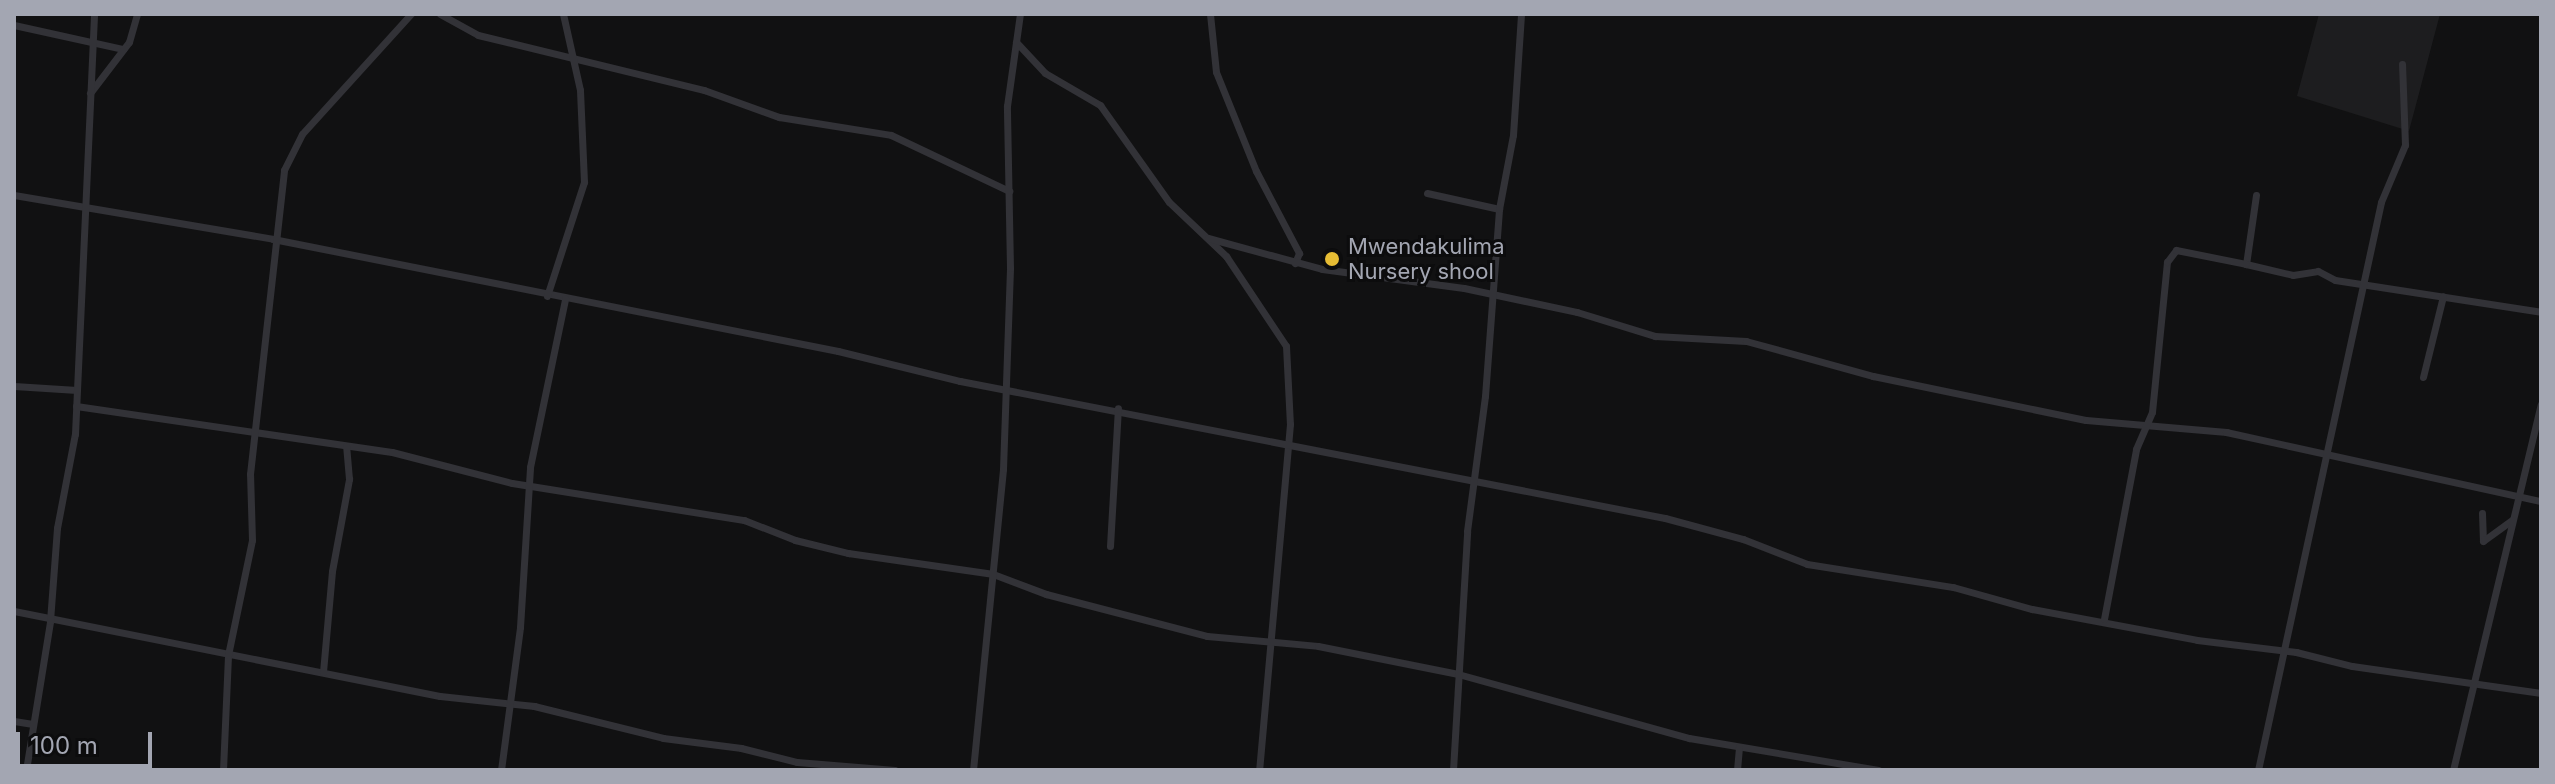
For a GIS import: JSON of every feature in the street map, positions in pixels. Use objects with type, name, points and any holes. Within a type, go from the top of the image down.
[{"type":"street","points":[[26,770],[50,621],[50,577],[76,406],[82,208],[94,14]]},
{"type":"street","points":[[89,94],[133,34],[137,14]]},
{"type":"street","points":[[223,770],[228,655],[252,540],[248,517],[254,435],[273,239],[284,170],[293,148],[411,14]]},
{"type":"street","points":[[440,14],[478,35],[704,90],[779,117],[891,135],[1009,191]]},
{"type":"street","points":[[547,296],[584,182],[575,61],[563,14]]},
{"type":"street","points":[[973,770],[1003,469],[1009,191],[1007,106],[1020,14]]},
{"type":"street","points":[[1210,14],[1216,72],[1256,171],[1299,253],[1295,263]]},
{"type":"street","points":[[1453,770],[1458,674],[1499,209],[1513,135],[1521,14]]},
{"type":"street","points":[[14,25],[123,49]]},
{"type":"street","points":[[1016,42],[1045,73],[1100,105],[1169,202],[1208,238],[1261,304],[1286,346],[1288,443],[1259,770]]},
{"type":"street","points":[[2258,770],[2381,202],[2405,145],[2402,64]]},
{"type":"street","points":[[1427,193],[1499,209]]},
{"type":"street","points":[[14,195],[273,239],[1719,531],[1807,564],[1953,587],[2032,609],[2104,619],[2197,640],[2284,650],[2360,668],[2541,693]]},
{"type":"street","points":[[2246,264],[2256,195]]},
{"type":"street","points":[[1208,238],[1295,263],[1493,295],[1588,314],[1655,336],[1746,341],[1873,376],[2086,420],[2226,432],[2541,501]]},
{"type":"street","points":[[2104,619],[2127,487],[2144,427],[2152,412],[2171,254],[2176,250],[2293,275],[2318,271],[2331,279],[2541,312]]},
{"type":"street","points":[[2423,377],[2443,296]]},
{"type":"street","points":[[501,770],[520,627],[529,486],[565,299]]},
{"type":"street","points":[[14,386],[77,390]]},
{"type":"street","points":[[2453,770],[2541,404]]},
{"type":"street","points":[[76,406],[254,435],[392,452],[448,471],[744,520],[848,553],[993,574],[1046,594],[1200,634],[1271,640],[1458,674],[1661,731],[1878,770]]},
{"type":"street","points":[[1110,546],[1118,408]]},
{"type":"street","points":[[323,672],[332,571],[349,479],[346,446]]},
{"type":"street","points":[[2482,513],[2483,541],[2512,520]]},
{"type":"street","points":[[14,611],[50,621],[508,704],[797,762],[895,770]]},
{"type":"street","points":[[14,721],[33,724]]},
{"type":"street","points":[[1737,770],[1739,747]]},
{"type":"shaded area","points":[[2319,14],[2440,14],[2409,131],[2297,96]]},
{"type":"place","name":"Mwendakulima Nursery shool","points":[[1332,259]]}]
